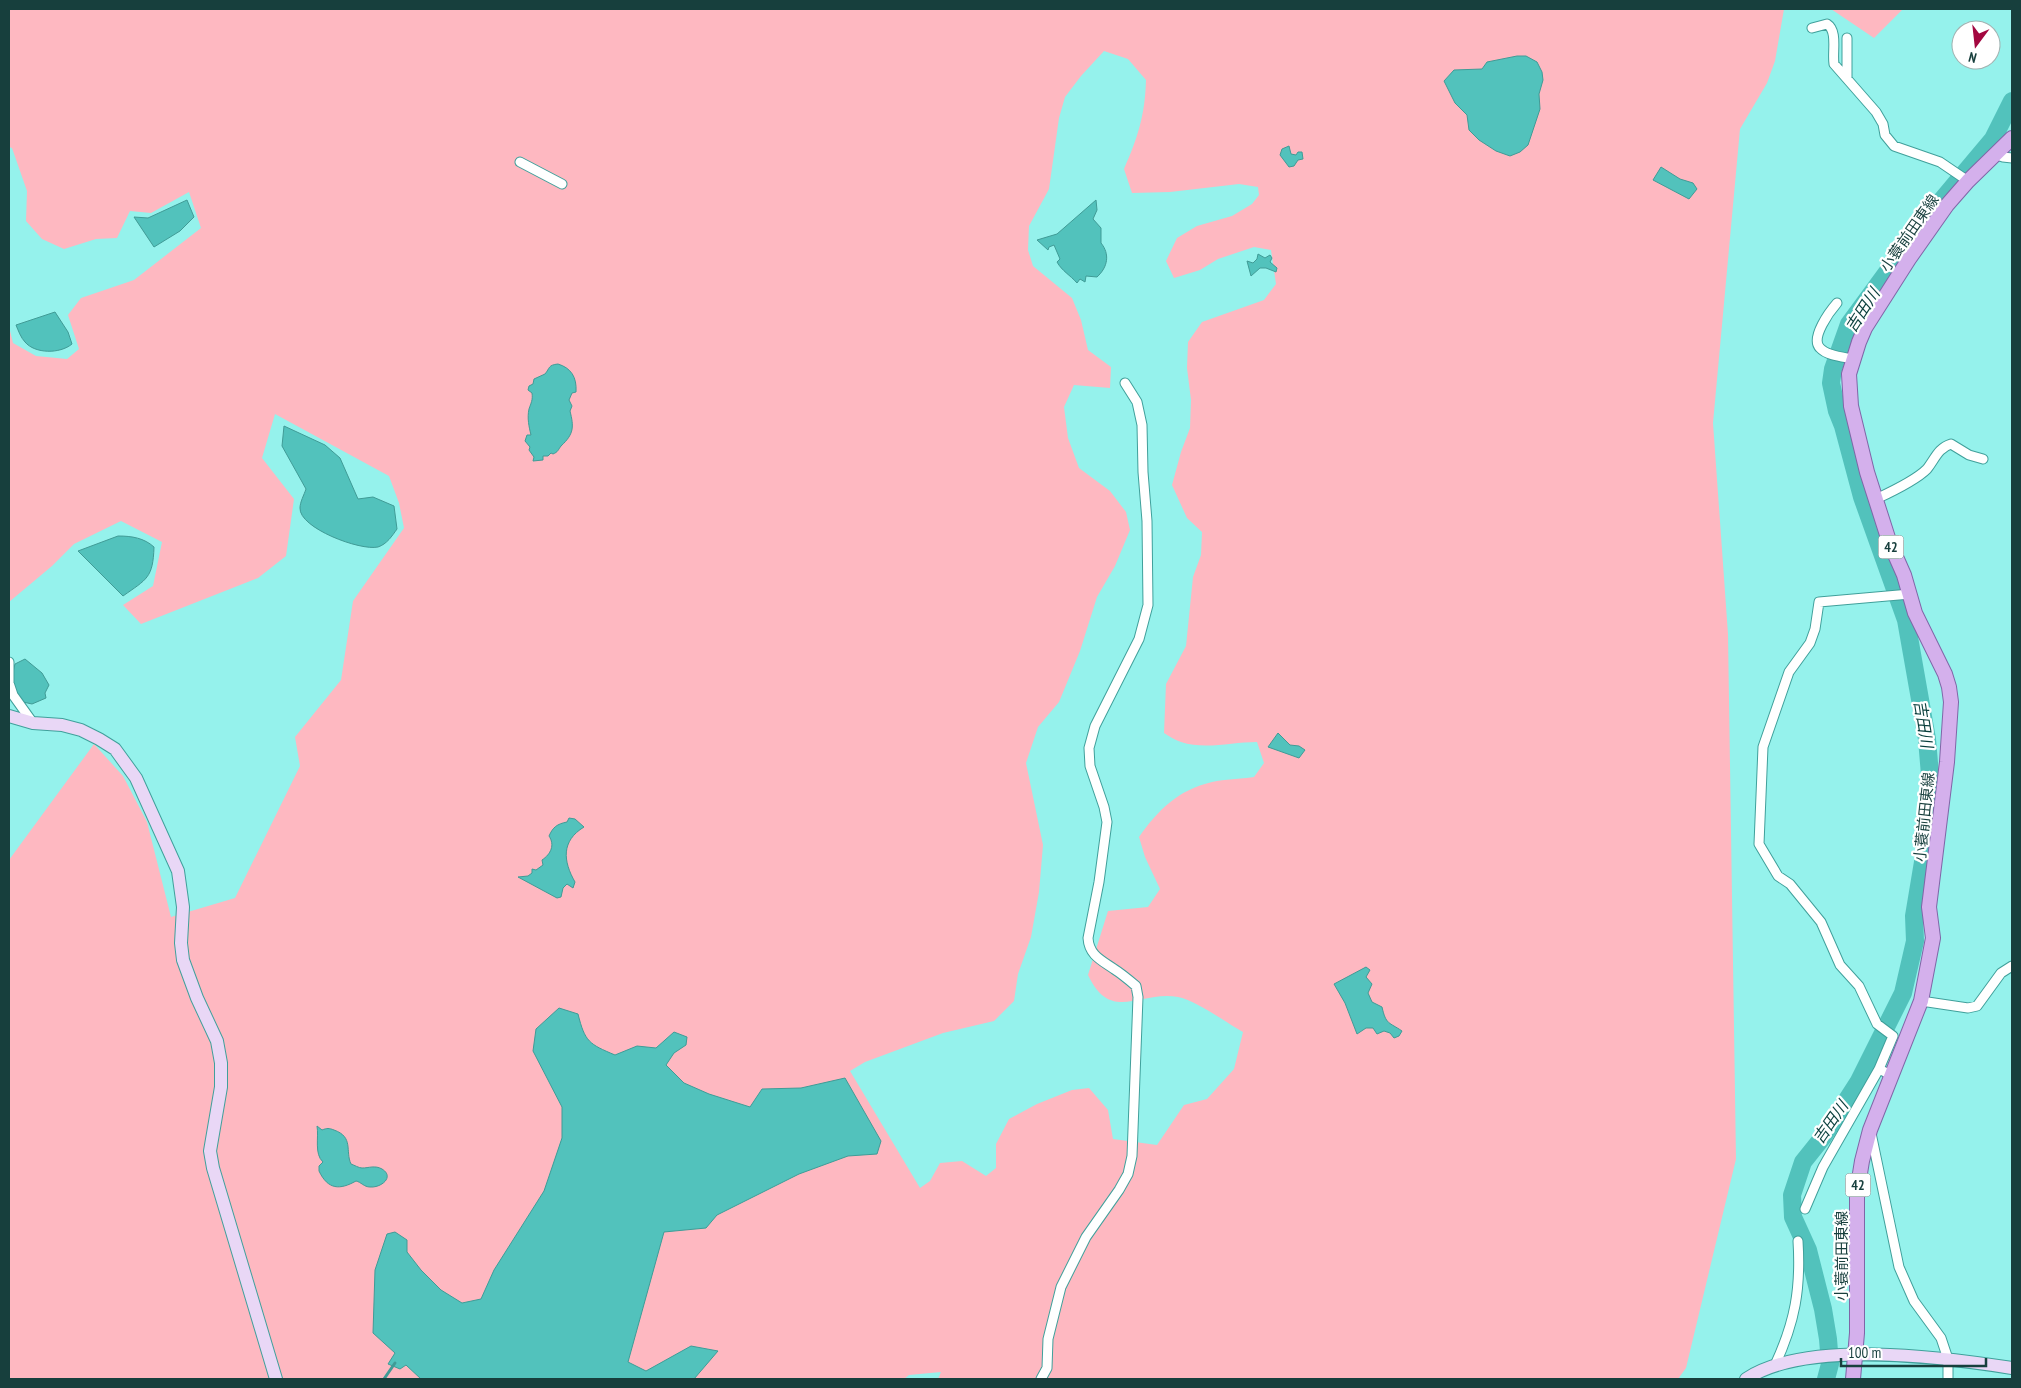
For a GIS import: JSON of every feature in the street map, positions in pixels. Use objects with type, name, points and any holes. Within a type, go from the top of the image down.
[{"type":"main road","name":"小蓑前田東線","points":[[1853,1379],[1857,1333],[1856,1192],[1885,1072],[1915,1020],[1921,1002],[1933,938],[1929,907],[1947,762],[1951,702],[1945,674],[1907,594],[1867,472],[1850,406],[1849,358],[1874,313],[1947,205],[1963,177],[2012,138]]},
{"type":"street","points":[[1812,28],[1827,24],[1831,27],[1834,34],[1832,54],[1834,64],[1876,112],[1883,124],[1884,135],[1889,143],[1940,162],[1963,177]]},
{"type":"street","points":[[1847,38],[1847,78]]},
{"type":"street","points":[[1994,154],[2002,158],[2012,158]]},
{"type":"street","points":[[520,162],[562,184]]},
{"type":"street","points":[[1837,303],[1825,318],[1818,335],[1817,344],[1820,349],[1829,353],[1849,358]]},
{"type":"street","points":[[1041,1379],[1047,1368],[1048,1339],[1062,1287],[1086,1237],[1120,1190],[1128,1174],[1132,1156],[1138,997],[1136,986],[1115,969],[1096,958],[1088,946],[1107,822],[1090,766],[1089,748],[1095,726],[1139,639],[1148,605],[1147,520],[1142,472],[1142,426],[1137,402],[1125,382]]},
{"type":"street","points":[[1876,499],[1897,489],[1926,470],[1943,446],[1950,444],[1969,455],[1983,459]]},
{"type":"street","points":[[1806,1209],[1822,1167],[1885,1072],[1893,1036],[1877,1024],[1859,986],[1840,965],[1820,922],[1790,884],[1778,876],[1759,844],[1763,747],[1789,672],[1812,636],[1819,602],[1907,594]]},
{"type":"street","points":[[9,662],[9,683],[13,695],[33,723]]},
{"type":"street","points":[[9,716],[33,723],[62,725],[81,730],[100,738],[115,749],[136,778],[178,871],[183,907],[181,943],[183,960],[197,998],[217,1041],[221,1064],[221,1087],[210,1151],[213,1168],[276,1379]]},
{"type":"street","points":[[1921,1002],[1968,1008],[1977,1006],[2001,973],[2012,966]]},
{"type":"street","points":[[1870,1130],[1898,1267],[1914,1301],[1941,1338],[1948,1359],[1948,1379]]},
{"type":"street","points":[[1774,1365],[1790,1329],[1799,1292],[1798,1241]]},
{"type":"street","points":[[1746,1379],[1774,1365],[1807,1358],[1855,1354],[1948,1359],[2012,1368]]},
{"type":"shaded area","points":[[9,9],[1784,9],[1775,61],[1767,83],[1740,129],[1713,423],[1728,634],[1736,1159],[1686,1368],[1678,1379],[938,1379],[941,1372],[909,1375],[904,1379],[694,1379],[718,1351],[691,1346],[646,1371],[628,1362],[664,1232],[706,1228],[717,1215],[799,1174],[848,1156],[877,1154],[845,1079],[801,1088],[762,1090],[750,1107],[709,1094],[684,1083],[666,1065],[674,1053],[686,1045],[674,1032],[656,1048],[637,1046],[615,1055],[589,1041],[583,1031],[578,1014],[533,1051],[562,1107],[562,1138],[544,1191],[494,1270],[481,1299],[462,1303],[441,1290],[421,1270],[407,1252],[407,1240],[395,1353],[389,1363],[406,1365],[421,1379],[9,1379],[9,860],[94,744],[123,776],[147,822],[171,917],[235,898],[300,766],[295,737],[341,680],[353,601],[404,528],[399,503],[389,476],[275,414],[262,458],[294,499],[286,556],[258,578],[141,624],[123,605],[153,586],[162,542],[121,521],[74,544],[52,566],[9,602],[9,327],[13,343],[36,356],[67,359],[79,349],[68,315],[81,298],[134,280],[201,228],[189,192],[151,213],[130,211],[117,238],[96,239],[64,249],[42,239],[26,221],[27,191],[12,148],[9,147]],"holes":[[[1104,51],[1128,59],[1146,80],[1140,126],[1124,169],[1132,193],[1170,192],[1239,184],[1258,187],[1259,195],[1252,204],[1232,216],[1197,226],[1177,238],[1166,261],[1174,278],[1200,270],[1218,259],[1254,247],[1271,250],[1276,284],[1264,300],[1202,322],[1188,342],[1187,368],[1191,400],[1190,428],[1172,485],[1187,518],[1202,532],[1201,555],[1193,577],[1186,646],[1166,684],[1164,733],[1181,742],[1199,745],[1257,742],[1264,763],[1254,777],[1222,780],[1189,790],[1170,802],[1154,818],[1139,837],[1145,857],[1160,889],[1148,907],[1108,911],[1088,975],[1097,990],[1106,998],[1117,1002],[1127,1002],[1164,996],[1178,997],[1202,1007],[1243,1032],[1234,1069],[1207,1099],[1184,1105],[1157,1145],[1113,1139],[1108,1110],[1089,1088],[1072,1090],[1037,1104],[1009,1119],[996,1144],[996,1168],[986,1176],[962,1161],[940,1163],[930,1181],[920,1188],[850,1071],[865,1062],[943,1033],[994,1021],[1014,1001],[1018,974],[1031,937],[1039,892],[1043,845],[1026,763],[1038,727],[1059,702],[1080,651],[1097,597],[1115,566],[1130,530],[1126,512],[1110,491],[1079,468],[1068,438],[1064,407],[1074,385],[1110,388],[1111,367],[1088,350],[1081,320],[1072,298],[1033,266],[1028,250],[1029,226],[1049,189],[1059,118],[1065,97]]]},
{"type":"shaded area","points":[[1831,9],[1903,9],[1874,38]]},
{"type":"water","points":[[1526,56],[1537,62],[1542,72],[1543,80],[1539,94],[1540,109],[1528,145],[1520,152],[1510,156],[1496,151],[1479,140],[1469,130],[1467,115],[1455,103],[1444,81],[1454,70],[1482,69],[1487,62]]},
{"type":"water","points":[[1289,146],[1291,154],[1296,155],[1298,152],[1302,152],[1303,159],[1298,160],[1294,166],[1289,167],[1280,155],[1282,149]]},
{"type":"water","points":[[1661,167],[1680,179],[1693,183],[1697,189],[1689,199],[1653,180]]},
{"type":"water","points":[[187,200],[194,217],[180,231],[154,247],[134,217],[148,218]]},
{"type":"water","points":[[1096,200],[1097,210],[1093,219],[1101,228],[1101,243],[1107,256],[1105,265],[1097,277],[1086,276],[1085,282],[1080,279],[1077,283],[1057,262],[1060,259],[1054,245],[1049,247],[1048,250],[1037,240],[1057,234]]},
{"type":"water","points":[[1258,254],[1265,258],[1270,255],[1272,258],[1270,262],[1277,268],[1276,272],[1260,268],[1251,276],[1247,261],[1253,263],[1257,259]]},
{"type":"water","points":[[55,312],[68,332],[72,344],[61,350],[54,351],[41,351],[29,346],[22,338],[16,325]]},
{"type":"water","points":[[558,364],[570,371],[575,382],[576,392],[572,393],[569,400],[572,406],[570,411],[572,422],[571,434],[556,452],[543,456],[543,460],[533,461],[534,457],[529,450],[530,447],[525,441],[527,435],[531,435],[528,416],[532,393],[528,390],[529,386],[533,384],[534,379],[545,374],[551,366]]},
{"type":"water","points":[[284,426],[325,445],[340,458],[358,499],[373,497],[394,506],[397,529],[387,542],[378,547],[369,547],[345,542],[319,530],[302,516],[300,506],[306,489],[282,446]]},
{"type":"water","points":[[118,536],[138,538],[154,547],[152,565],[147,577],[123,596],[78,551]]},
{"type":"water","points":[[25,659],[42,673],[49,685],[45,693],[46,698],[32,704],[23,702],[17,695],[11,680],[15,664]]},
{"type":"water","points":[[1278,733],[1290,745],[1299,746],[1305,750],[1299,758],[1268,747]]},
{"type":"water","points":[[569,818],[575,819],[584,827],[571,839],[566,852],[568,867],[575,882],[573,888],[567,884],[563,888],[561,897],[557,898],[518,877],[528,876],[532,873],[532,869],[536,870],[543,865],[542,860],[548,855],[552,846],[549,836],[556,826],[567,822]]},
{"type":"water","points":[[1366,967],[1370,970],[1366,977],[1372,984],[1368,993],[1372,1002],[1382,1007],[1387,1020],[1402,1031],[1399,1036],[1394,1038],[1390,1033],[1384,1031],[1377,1034],[1373,1028],[1366,1028],[1357,1034],[1345,1003],[1334,984]]},
{"type":"water","points":[[559,1008],[578,1014],[583,1031],[589,1041],[615,1055],[637,1046],[656,1048],[674,1032],[687,1037],[686,1045],[674,1053],[666,1065],[684,1083],[709,1094],[750,1107],[762,1089],[801,1088],[845,1078],[881,1141],[877,1154],[848,1156],[799,1174],[717,1215],[706,1228],[664,1232],[628,1362],[646,1371],[691,1346],[718,1351],[694,1379],[421,1379],[406,1365],[400,1369],[388,1364],[395,1353],[373,1333],[375,1270],[387,1234],[395,1232],[407,1240],[407,1252],[421,1270],[441,1290],[462,1303],[481,1299],[494,1270],[544,1191],[562,1138],[562,1107],[533,1051],[536,1029]]},
{"type":"water","points":[[317,1126],[322,1130],[334,1130],[344,1136],[347,1140],[351,1164],[361,1168],[374,1167],[382,1169],[387,1175],[385,1181],[374,1187],[366,1186],[356,1181],[340,1187],[326,1182],[319,1171],[319,1166],[323,1162],[320,1159],[318,1150]]},
{"type":"waterway","name":"吉田川","points":[[1826,1379],[1830,1364],[1823,1309],[1808,1250],[1793,1217],[1792,1195],[1803,1162],[1823,1137],[1859,1081],[1903,993],[1915,941],[1914,916],[1927,838],[1931,787],[1927,739],[1906,620],[1862,497],[1843,426],[1837,411],[1831,383],[1833,369],[1849,324],[1930,214],[1993,139],[2012,101]]},
{"type":"waterway","points":[[384,1379],[395,1363]]}]
